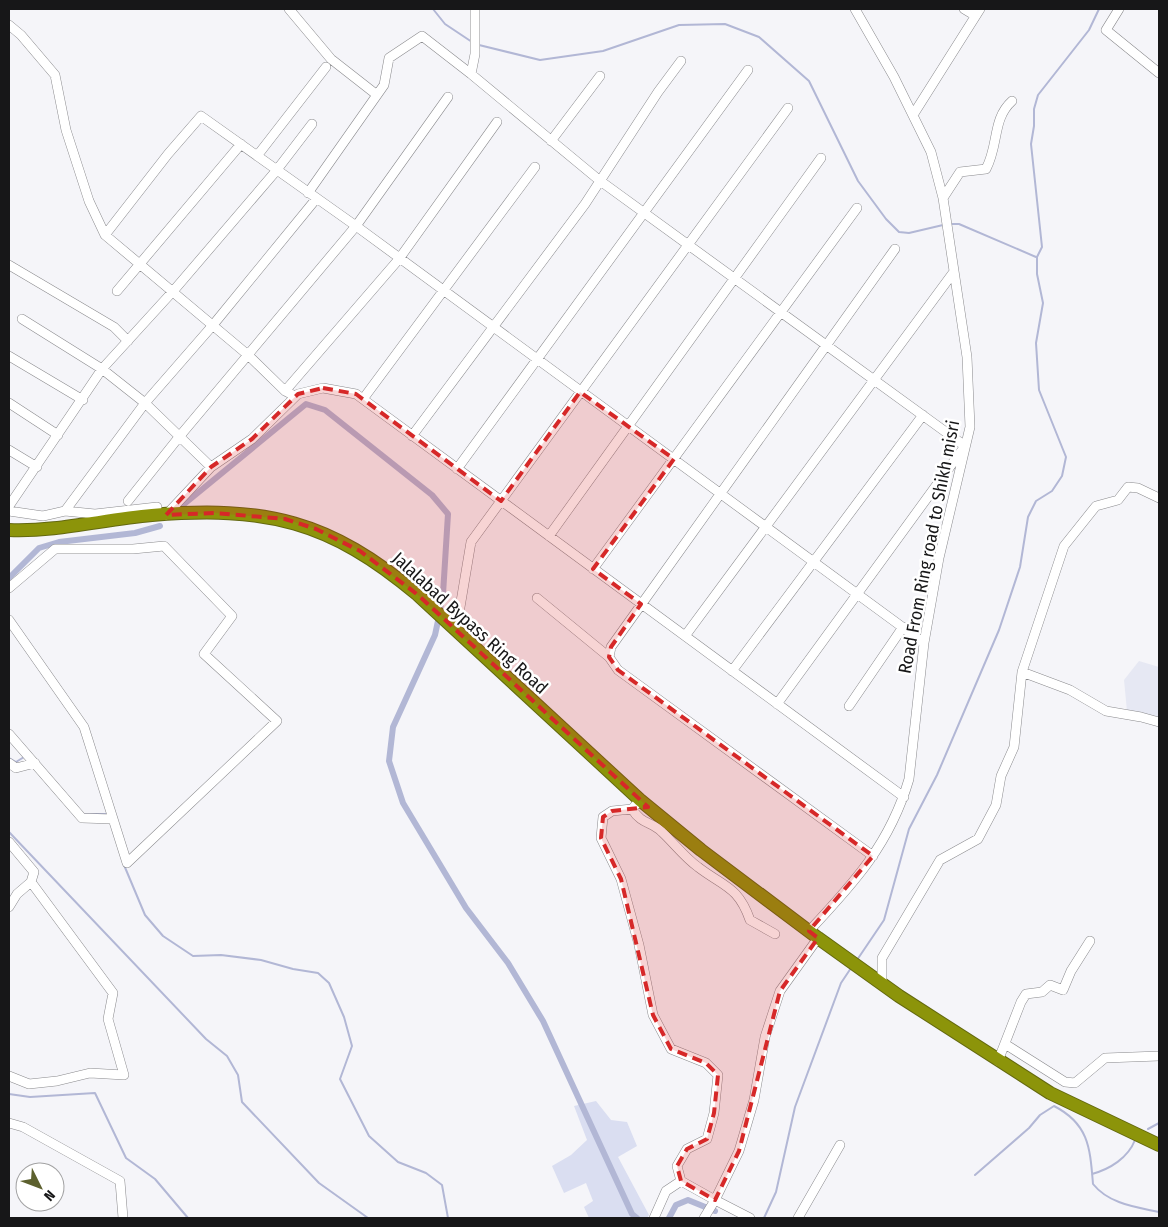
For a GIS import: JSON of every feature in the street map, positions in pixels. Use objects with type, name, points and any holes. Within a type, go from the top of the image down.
[{"type":"highway","name":"Jalalabad Bypass Ring Road","points":[[9,530],[35,531],[160,515],[215,513],[263,516],[316,529],[360,551],[389,570],[456,631],[636,804],[834,949],[939,1023],[1050,1093],[1159,1145]]},
{"type":"street","points":[[289,9],[331,59],[377,94]]},
{"type":"street","points":[[471,74],[475,54],[475,9]]},
{"type":"street","name":"Road From Ring road to Shikh misri","points":[[704,1218],[739,1151],[754,1100],[765,1037],[780,991],[814,934],[860,876],[890,830],[904,797],[910,779],[924,643],[939,558],[970,427],[966,357],[948,241],[944,202],[931,152],[855,9]]},
{"type":"street","points":[[913,115],[977,12],[964,9]]},
{"type":"street","points":[[1120,9],[1106,30],[1159,73]]},
{"type":"street","points":[[9,25],[28,42],[55,75],[72,148],[89,202],[105,235],[248,355],[285,391],[295,396]]},
{"type":"street","points":[[308,193],[384,85],[389,58],[422,36],[599,180],[966,446],[777,704]]},
{"type":"street","points":[[412,436],[585,204],[599,180],[681,61]]},
{"type":"street","points":[[257,156],[326,67]]},
{"type":"street","points":[[457,468],[748,70]]},
{"type":"street","points":[[551,141],[600,76]]},
{"type":"street","points":[[128,502],[179,436],[356,226],[448,97]]},
{"type":"street","points":[[944,202],[960,172],[986,169],[992,158],[1002,111],[1012,101]]},
{"type":"street","points":[[456,631],[471,542],[788,108]]},
{"type":"street","points":[[105,235],[168,154],[201,116],[356,226],[492,328],[924,643]]},
{"type":"street","points":[[285,391],[399,259],[497,122]]},
{"type":"street","points":[[11,500],[37,467],[102,369],[174,291],[276,171],[312,124]]},
{"type":"street","points":[[117,291],[241,144]]},
{"type":"street","points":[[549,536],[821,158]]},
{"type":"street","points":[[363,399],[535,167]]},
{"type":"street","points":[[64,511],[145,403],[213,325],[316,199]]},
{"type":"street","points":[[593,569],[857,208]]},
{"type":"street","points":[[609,657],[611,647],[895,249]]},
{"type":"street","points":[[9,265],[114,326],[128,341]]},
{"type":"street","points":[[685,636],[873,379],[954,273]]},
{"type":"street","points":[[22,318],[102,369],[145,403],[211,467]]},
{"type":"street","points":[[9,356],[83,400]]},
{"type":"street","points":[[9,511],[43,516],[64,511],[95,514],[157,507],[160,515],[211,467],[237,452],[252,439],[295,396],[324,388],[356,394],[904,797]]},
{"type":"street","points":[[9,403],[58,435]]},
{"type":"street","points":[[732,671],[812,561],[923,415]]},
{"type":"street","points":[[9,450],[37,467]]},
{"type":"street","points":[[878,980],[882,958],[940,860],[978,839],[996,806],[1001,776],[1014,747],[1022,672],[1064,546],[1096,506],[1118,500],[1128,487],[1138,488],[1159,498]]},
{"type":"street","points":[[9,588],[55,549],[133,549],[164,546],[232,616],[204,654],[277,721],[127,863],[84,727],[9,620]]},
{"type":"street","points":[[537,598],[609,657],[618,670],[873,856]]},
{"type":"street","points":[[849,706],[902,627]]},
{"type":"street","points":[[1022,672],[1070,690],[1106,711],[1141,716],[1159,722]]},
{"type":"street","points":[[9,734],[82,818],[112,819]]},
{"type":"street","points":[[9,763],[16,768],[35,763]]},
{"type":"street","points":[[750,1218],[714,1202],[681,1181],[677,1166],[687,1149],[707,1139],[714,1113],[718,1075],[706,1063],[671,1049],[653,1015],[639,945],[621,879],[601,838],[603,818],[612,811],[636,804],[639,820],[660,830],[697,867],[734,890],[745,905],[750,920],[776,934]]},
{"type":"street","points":[[9,842],[34,872],[31,882],[17,894],[9,907]]},
{"type":"street","points":[[9,1076],[29,1084],[57,1081],[90,1073],[124,1075],[108,1019],[113,993],[86,959],[31,882]]},
{"type":"street","points":[[998,1061],[1026,994],[1042,992],[1050,985],[1063,990],[1071,970],[1090,940]]},
{"type":"street","points":[[1005,1044],[1065,1082],[1075,1084],[1106,1058],[1159,1056]]},
{"type":"street","points":[[9,1122],[23,1127],[120,1181],[123,1218]]},
{"type":"street","points":[[798,1218],[840,1146]]},
{"type":"street","points":[[654,1218],[666,1191],[681,1181]]},
{"type":"highlighted area","points":[[323,388],[356,394],[501,501],[580,392],[674,459],[593,569],[641,604],[611,647],[609,657],[618,670],[873,856],[809,931],[818,938],[780,991],[739,1151],[715,1200],[681,1181],[677,1166],[687,1149],[707,1139],[714,1113],[718,1075],[706,1063],[671,1049],[653,1015],[621,879],[601,838],[603,817],[612,811],[648,807],[418,595],[360,551],[316,529],[285,519],[215,513],[166,515],[211,467],[252,439],[298,394]]},
{"type":"shaded area","points":[[1139,661],[1159,667],[1159,719],[1127,711],[1124,680]]},
{"type":"shaded area","points":[[596,1101],[611,1120],[627,1122],[637,1146],[618,1157],[649,1215],[647,1218],[589,1218],[584,1207],[593,1201],[586,1183],[564,1193],[552,1166],[571,1155],[587,1140],[574,1106]]},
{"type":"waterway","points":[[433,9],[445,24],[472,42]]},
{"type":"waterway","points":[[857,960],[884,920],[909,829],[937,775],[999,630],[1020,567],[1028,517],[1036,501],[1052,491],[1062,476],[1066,457],[1039,390],[1036,343],[1043,303],[1037,274],[1037,257],[1042,247],[1031,144],[1034,109],[1038,95],[1089,30],[1099,9]]},
{"type":"waterway","points":[[479,45],[540,60],[603,51],[679,25],[725,24],[759,37],[809,81],[858,181],[886,219],[899,232],[909,233],[943,225]]},
{"type":"waterway","points":[[950,224],[959,224],[1036,257]]},
{"type":"waterway","points":[[183,505],[306,404],[325,410],[432,495],[448,514],[443,594],[440,609]]},
{"type":"waterway","points":[[9,578],[39,548],[59,542],[135,533],[160,526]]},
{"type":"waterway","points":[[438,621],[435,635],[393,727],[389,761],[403,803],[466,908],[508,963],[543,1021],[632,1214],[637,1218]]},
{"type":"waterway","points":[[9,758],[16,762],[24,757]]},
{"type":"waterway","points":[[83,814],[108,814]]},
{"type":"waterway","points":[[9,832],[206,1039],[227,1056],[238,1075],[242,1102],[319,1183],[368,1218]]},
{"type":"waterway","points":[[124,865],[145,915],[163,936],[193,956],[221,955],[261,960],[293,969],[318,973],[329,983],[344,1017],[352,1046],[340,1079],[369,1136],[398,1162],[426,1173],[442,1185],[448,1218]]},
{"type":"waterway","points":[[764,1218],[776,1192],[795,1107],[841,983],[851,968]]},
{"type":"waterway","points":[[9,1094],[30,1097],[95,1093],[126,1158],[155,1179],[188,1218]]},
{"type":"waterway","points":[[975,1175],[1029,1128],[1040,1115],[1054,1106],[1066,1113],[1081,1129],[1086,1138],[1091,1159],[1093,1184],[1099,1191],[1123,1204],[1159,1212]]},
{"type":"waterway","points":[[1148,1129],[1159,1123]]},
{"type":"waterway","points":[[1092,1174],[1118,1162],[1128,1152],[1135,1140]]},
{"type":"waterway","points":[[669,1218],[676,1205],[688,1200],[715,1211]]}]
